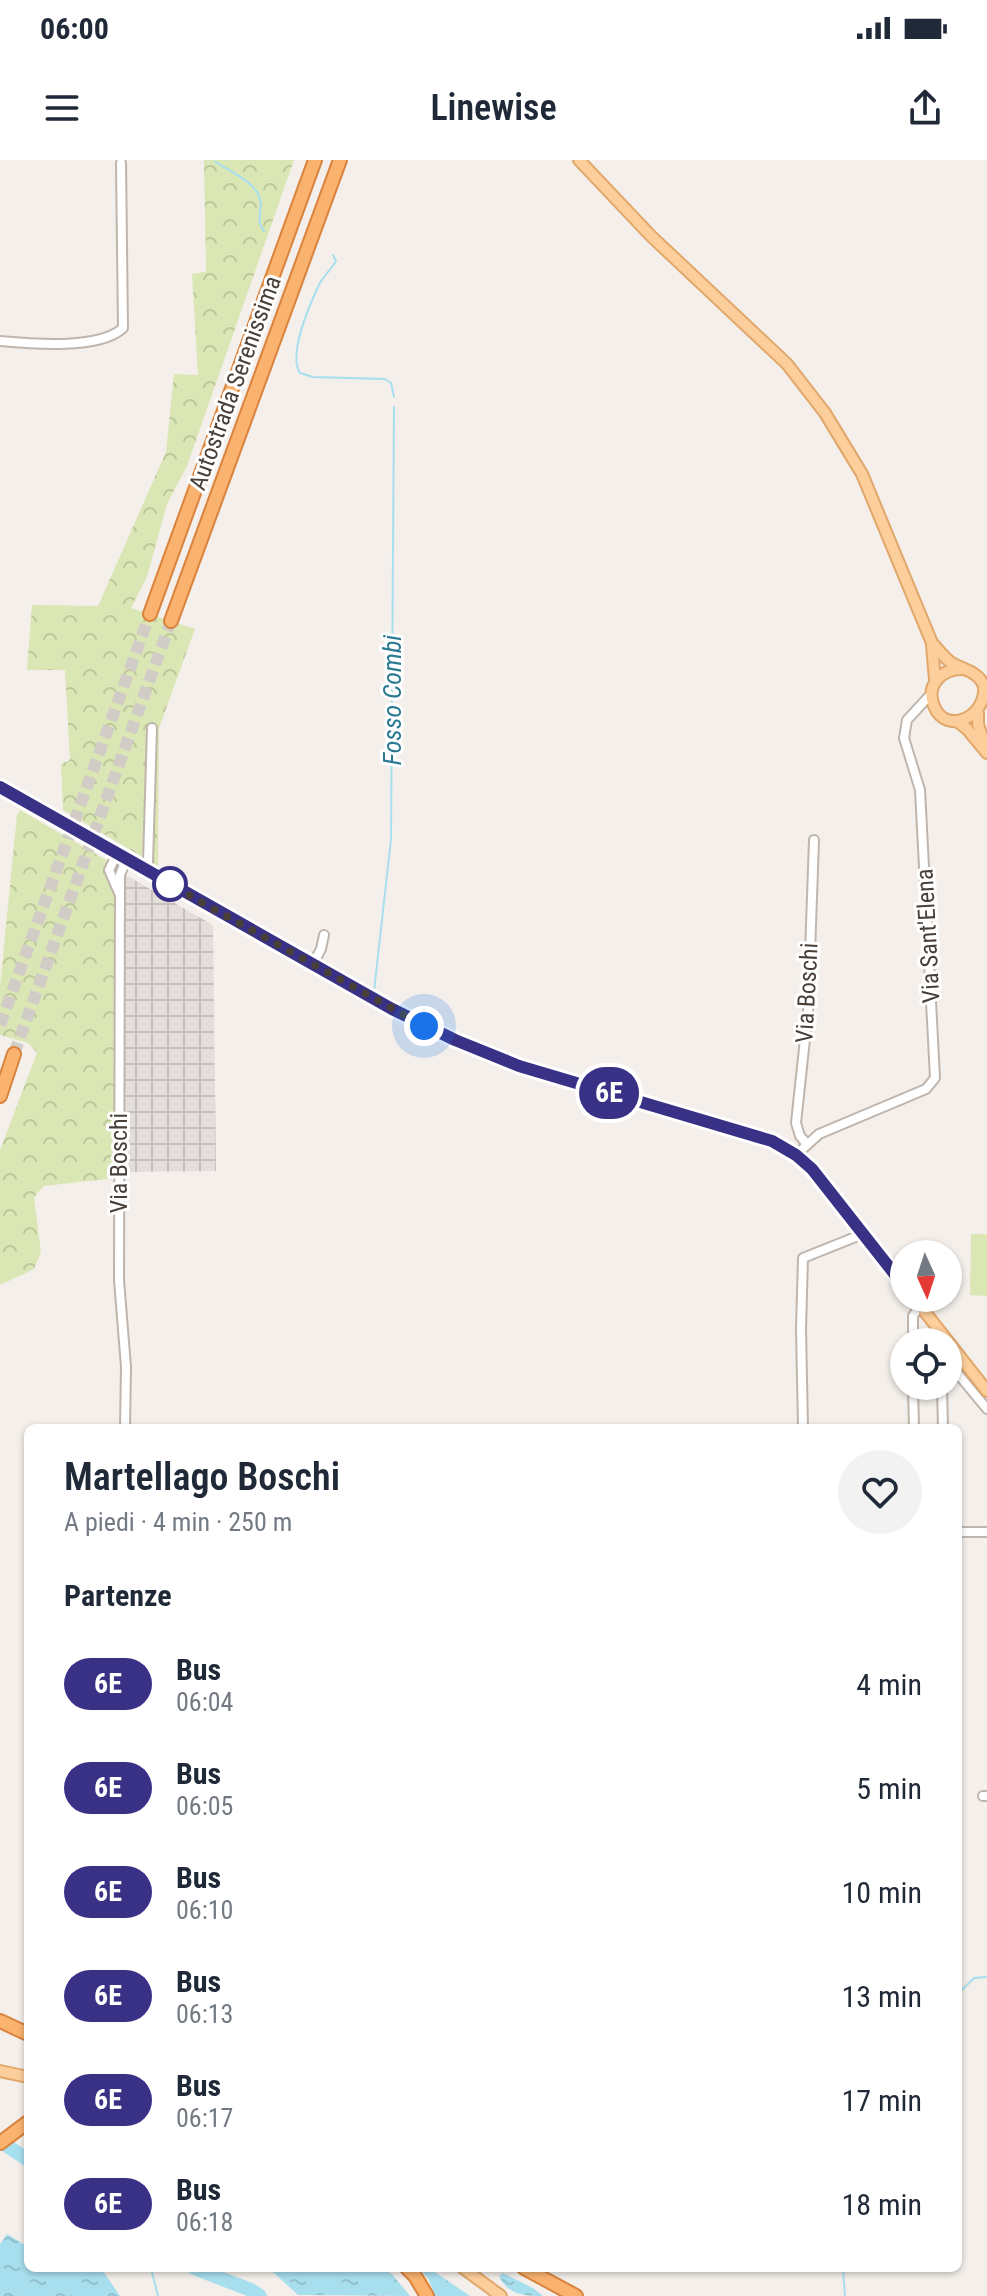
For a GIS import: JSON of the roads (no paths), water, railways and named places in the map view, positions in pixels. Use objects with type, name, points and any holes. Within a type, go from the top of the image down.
[{"type":"highway","name":"Autostrada Serenissima","points":[[150,614],[315,160]]},
{"type":"highway","name":"Autostrada Serenissima","points":[[171,621],[340,160]]},
{"type":"highway","points":[[0,1096],[14,1054]]},
{"type":"highway","points":[[0,2021],[24,2032]]},
{"type":"highway","points":[[0,2143],[24,2125]]},
{"type":"highway","points":[[411,2272],[427,2296]]},
{"type":"highway","points":[[531,2272],[576,2296]]},
{"type":"main road","points":[[579,160],[651,236],[787,364],[825,413],[862,474],[932,643],[946,659],[976,675],[985,686],[979,729],[987,752]]},
{"type":"main road","points":[[932,643],[937,713],[964,726],[987,752]]},
{"type":"main road","points":[[933,688],[946,671],[962,669]]},
{"type":"main road","points":[[957,721],[969,719],[982,708]]},
{"type":"main road","points":[[0,787],[424,1026],[486,1054],[581,1085],[756,1134],[796,1155],[812,1169],[890,1268]]},
{"type":"main road","points":[[925,1312],[987,1391]]},
{"type":"main road","points":[[0,2071],[24,2076]]},
{"type":"main road","points":[[468,2272],[498,2296]]},
{"type":"street","points":[[0,341],[57,345],[116,335],[123,328],[121,163]]},
{"type":"street","points":[[913,714],[933,688]]},
{"type":"street","points":[[913,714],[926,710],[937,713]]},
{"type":"street","name":"Via Sant'Elena","points":[[807,1144],[819,1134],[926,1089],[935,1078],[920,790],[904,738],[906,723],[913,714]]},
{"type":"street","points":[[144,870],[148,863],[152,728]]},
{"type":"street","name":"Via Boschi","points":[[807,1144],[800,1136],[796,1123],[808,1011],[814,840]]},
{"type":"street","name":"Via Boschi","points":[[121,857],[119,1280],[126,1367],[125,1424]]},
{"type":"street","points":[[313,964],[324,935]]},
{"type":"street","points":[[796,1155],[807,1144]]},
{"type":"street","points":[[803,1424],[803,1258],[863,1234]]},
{"type":"street","points":[[962,1377],[987,1409]]},
{"type":"street","points":[[913,1400],[914,1424]]},
{"type":"street","points":[[942,1400],[943,1424]]},
{"type":"street","points":[[962,1532],[987,1532]]},
{"type":"water","points":[[7,2234],[24,2245],[24,2272],[104,2272],[120,2296],[0,2296],[0,2244]]},
{"type":"water","points":[[272,2272],[389,2272],[410,2296],[298,2295]]},
{"type":"water","points":[[422,2272],[435,2272],[470,2296],[435,2296]]},
{"type":"water","points":[[503,2273],[543,2296],[512,2291],[499,2276]]},
{"type":"waterway","name":"Fosso Combi","points":[[215,162],[258,193],[260,224],[264,231]]},
{"type":"waterway","name":"Fosso Combi","points":[[333,255],[336,261],[320,283],[301,330],[296,355],[300,373],[313,377],[385,379],[391,383],[394,397]]},
{"type":"waterway","name":"Fosso Combi","points":[[374,991],[391,839],[394,407]]},
{"type":"waterway","points":[[962,1990],[974,1978],[987,1977]]},
{"type":"waterway","points":[[0,2141],[24,2157]]},
{"type":"waterway","points":[[152,2272],[158,2296]]},
{"type":"waterway","points":[[204,2272],[260,2296]]},
{"type":"waterway","points":[[843,2272],[845,2296]]},
{"type":"tunnel","points":[[0,1025],[150,614]]},
{"type":"tunnel","points":[[14,1054],[171,621]]}]
